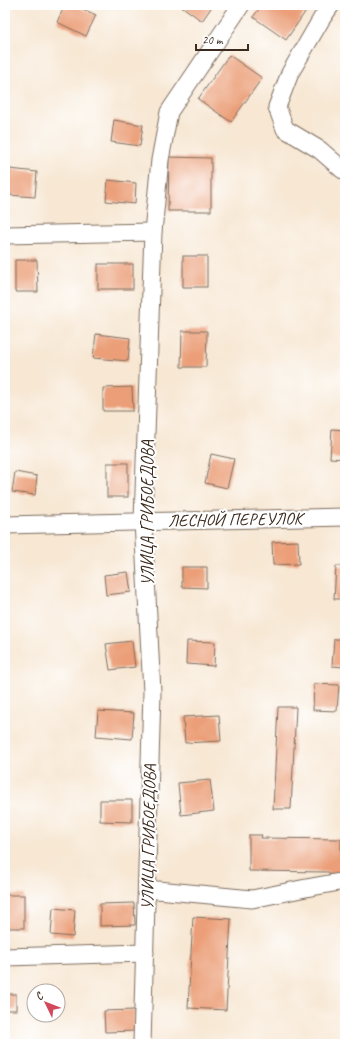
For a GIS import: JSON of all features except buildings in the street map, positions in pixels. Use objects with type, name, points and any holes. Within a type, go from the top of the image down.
[{"type":"street","name":"УЛИЦА ГРИБОЕДОВА","points":[[142,1044],[152,692],[143,521],[154,232],[160,160],[169,112],[241,5]]},
{"type":"street","points":[[331,5],[290,73],[277,107],[285,129],[320,150],[343,170],[345,170]]},
{"type":"street","points":[[5,235],[154,232]]},
{"type":"street","name":"ЛЕСНОЙ ПЕРЕУЛОК","points":[[5,525],[345,517]]},
{"type":"street","points":[[147,889],[252,899],[345,881]]},
{"type":"street","points":[[5,957],[145,953]]}]
